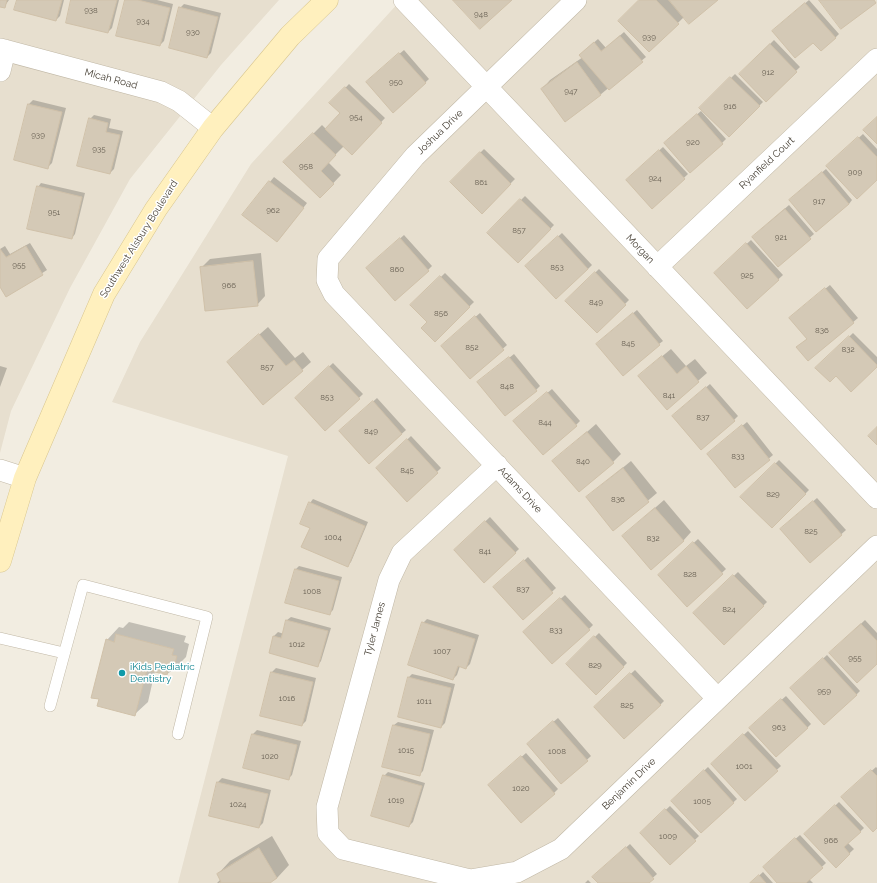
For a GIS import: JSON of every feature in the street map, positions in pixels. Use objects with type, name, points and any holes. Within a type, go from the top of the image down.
[{"type":"main road","name":"Southwest Alsbury Boulevard","points":[[0,561],[25,478],[104,294],[156,209],[213,128],[290,36],[327,0]]},
{"type":"street","name":"Morgan","points":[[404,0],[877,498]]},
{"type":"street","name":"Joshua Drive","points":[[327,280],[328,259],[415,156],[576,0]]},
{"type":"street","name":"Micah Road","points":[[2,49],[161,92],[179,101],[213,128]]},
{"type":"street","points":[[0,71],[2,49]]},
{"type":"street","name":"Ryanfield Court","points":[[657,268],[877,59]]},
{"type":"street","name":"Adams Drive","points":[[327,280],[334,294],[717,698]]},
{"type":"street","name":"Tyler James","points":[[328,833],[327,807],[389,580],[402,553],[497,465]]},
{"type":"street","points":[[0,470],[25,478]]},
{"type":"street","name":"Benjamin Drive","points":[[328,833],[343,848],[470,880],[517,872],[561,849],[877,546]]},
{"type":"lane","points":[[50,706],[83,585],[207,617],[178,734]]},
{"type":"lane","points":[[0,638],[64,653]]},
{"type":"shaded area","points":[[0,0],[279,0],[221,65],[130,179],[70,288],[11,411],[0,453]]},
{"type":"shaded area","points":[[401,0],[877,0],[877,883],[178,883],[288,456],[112,402],[140,342],[251,164]]},
{"type":"building","points":[[0,0],[7,0],[5,8],[0,7]]},
{"type":"building","points":[[17,0],[62,0],[56,21],[14,10]]},
{"type":"building","points":[[71,0],[117,0],[108,33],[66,23]]},
{"type":"building","points":[[125,0],[138,0],[170,8],[160,46],[116,36]]},
{"type":"building","points":[[453,0],[512,0],[480,29]]},
{"type":"building","points":[[639,0],[656,0],[679,24],[649,52],[618,21]]},
{"type":"building","points":[[669,0],[718,0],[689,24]]},
{"type":"building","points":[[819,0],[874,0],[876,3],[841,29]]},
{"type":"building","points":[[805,3],[836,38],[821,51],[813,43],[795,58],[772,31]]},
{"type":"building","points":[[179,7],[218,17],[207,58],[169,48]]},
{"type":"building","points":[[620,36],[643,62],[609,90],[579,55],[594,42],[601,51]]},
{"type":"building","points":[[770,44],[797,72],[766,102],[739,74]]},
{"type":"building","points":[[399,53],[426,83],[393,113],[366,82]]},
{"type":"building","points":[[577,62],[601,95],[565,122],[541,89]]},
{"type":"building","points":[[730,77],[760,106],[729,137],[699,108]]},
{"type":"building","points":[[345,87],[382,123],[352,155],[325,129],[340,113],[329,103]]},
{"type":"building","points":[[28,104],[62,112],[48,169],[14,160]]},
{"type":"building","points":[[697,114],[723,144],[690,173],[664,143]]},
{"type":"building","points":[[877,117],[877,144],[863,130]]},
{"type":"building","points":[[89,118],[108,123],[106,132],[120,135],[110,174],[77,166]]},
{"type":"building","points":[[313,133],[336,155],[321,171],[334,184],[320,198],[283,162]]},
{"type":"building","points":[[858,137],[877,157],[877,180],[857,199],[826,166]]},
{"type":"building","points":[[659,150],[685,179],[652,209],[626,180]]},
{"type":"building","points":[[480,152],[511,184],[482,214],[450,182]]},
{"type":"building","points":[[822,172],[849,204],[816,232],[789,200]]},
{"type":"building","points":[[269,181],[304,208],[277,242],[242,215]]},
{"type":"building","points":[[37,186],[82,197],[72,239],[27,229]]},
{"type":"building","points":[[520,199],[551,229],[518,263],[487,233]]},
{"type":"building","points":[[785,209],[811,239],[778,267],[752,237]]},
{"type":"building","points":[[558,236],[588,269],[556,299],[525,266]]},
{"type":"building","points":[[400,238],[429,271],[395,301],[366,268]]},
{"type":"building","points":[[746,243],[779,280],[747,309],[714,273]]},
{"type":"building","points":[[26,246],[43,275],[6,297],[0,287],[0,249],[6,257]]},
{"type":"building","points":[[253,261],[258,306],[205,311],[200,267]]},
{"type":"building","points":[[595,272],[626,305],[597,333],[565,301]]},
{"type":"building","points":[[440,276],[470,307],[435,342],[421,328],[427,322],[410,305]]},
{"type":"building","points":[[825,288],[854,323],[808,361],[796,347],[807,339],[789,318]]},
{"type":"building","points":[[633,313],[660,345],[623,376],[596,344]]},
{"type":"building","points":[[475,316],[504,350],[470,379],[441,346]]},
{"type":"building","points":[[259,334],[286,366],[294,360],[303,371],[263,405],[227,362]]},
{"type":"building","points":[[849,336],[877,365],[877,367],[851,392],[836,376],[830,382],[815,368]]},
{"type":"building","points":[[662,356],[677,374],[686,366],[699,382],[667,410],[638,376]]},
{"type":"building","points":[[509,357],[537,391],[505,416],[477,382]]},
{"type":"building","points":[[329,366],[360,399],[325,431],[295,398]]},
{"type":"building","points":[[706,387],[735,421],[701,450],[672,416]]},
{"type":"building","points":[[547,392],[577,426],[543,455],[513,421]]},
{"type":"building","points":[[373,401],[402,434],[369,464],[339,431]]},
{"type":"building","points":[[742,425],[770,460],[735,488],[707,454]]},
{"type":"building","points":[[877,427],[877,445],[868,436]]},
{"type":"building","points":[[587,432],[614,463],[579,492],[552,461]]},
{"type":"building","points":[[407,439],[438,473],[407,502],[376,468]]},
{"type":"building","points":[[775,463],[806,494],[772,528],[740,497]]},
{"type":"building","points":[[623,468],[649,502],[613,531],[586,497]]},
{"type":"building","points":[[813,501],[842,535],[810,563],[780,529]]},
{"type":"building","points":[[309,502],[365,526],[348,567],[301,547],[310,528],[300,524]]},
{"type":"building","points":[[655,508],[684,541],[651,570],[622,536]]},
{"type":"building","points":[[485,521],[516,553],[484,583],[454,550]]},
{"type":"building","points":[[693,542],[723,574],[687,607],[658,575]]},
{"type":"building","points":[[524,560],[553,593],[523,620],[493,587]]},
{"type":"building","points":[[295,569],[339,581],[330,615],[285,603]]},
{"type":"building","points":[[733,575],[764,606],[724,645],[693,613]]},
{"type":"building","points":[[560,598],[590,630],[552,664],[523,632]]},
{"type":"building","points":[[286,620],[328,631],[318,667],[269,653],[273,636],[281,638]]},
{"type":"building","points":[[422,622],[475,639],[466,669],[458,666],[453,680],[408,665]]},
{"type":"building","points":[[861,624],[877,641],[877,664],[857,683],[829,653]]},
{"type":"building","name":"iKids Pediatric Dentistry","points":[[116,634],[174,649],[172,655],[177,656],[173,671],[168,669],[167,675],[147,670],[135,716],[97,706],[99,699],[91,698],[106,639],[114,642]]},
{"type":"building","points":[[594,636],[624,667],[596,695],[566,664]]},
{"type":"building","points":[[823,658],[857,695],[824,725],[790,688]]},
{"type":"building","points":[[271,672],[313,682],[302,726],[260,716]]},
{"type":"building","points":[[630,673],[661,705],[624,739],[594,707]]},
{"type":"building","points":[[408,677],[451,688],[441,728],[398,717]]},
{"type":"building","points":[[781,699],[808,728],[776,757],[749,728]]},
{"type":"building","points":[[553,721],[588,761],[561,784],[527,744]]},
{"type":"building","points":[[393,725],[430,734],[420,776],[382,767]]},
{"type":"building","points":[[252,734],[297,745],[289,780],[243,768]]},
{"type":"building","points":[[743,734],[778,771],[745,801],[711,764]]},
{"type":"building","points":[[521,756],[555,794],[521,823],[488,785]]},
{"type":"building","points":[[704,770],[734,803],[701,833],[671,801]]},
{"type":"building","points":[[871,770],[877,776],[877,828],[873,832],[841,797]]},
{"type":"building","points":[[383,775],[422,786],[409,827],[371,816]]},
{"type":"building","points":[[217,782],[268,794],[259,828],[209,816]]},
{"type":"building","points":[[835,805],[861,832],[844,847],[850,854],[836,868],[804,834]]},
{"type":"building","points":[[665,809],[696,841],[670,865],[640,833]]},
{"type":"building","points":[[795,838],[823,868],[806,883],[777,883],[763,867]]},
{"type":"building","points":[[626,847],[654,879],[649,883],[598,883],[592,877]]},
{"type":"building","points":[[259,848],[277,878],[270,883],[219,883],[221,882],[217,874]]},
{"type":"building","points":[[759,875],[766,883],[750,883]]},
{"type":"place","name":"iKids Pediatric Dentistry","points":[[122,673]]}]
